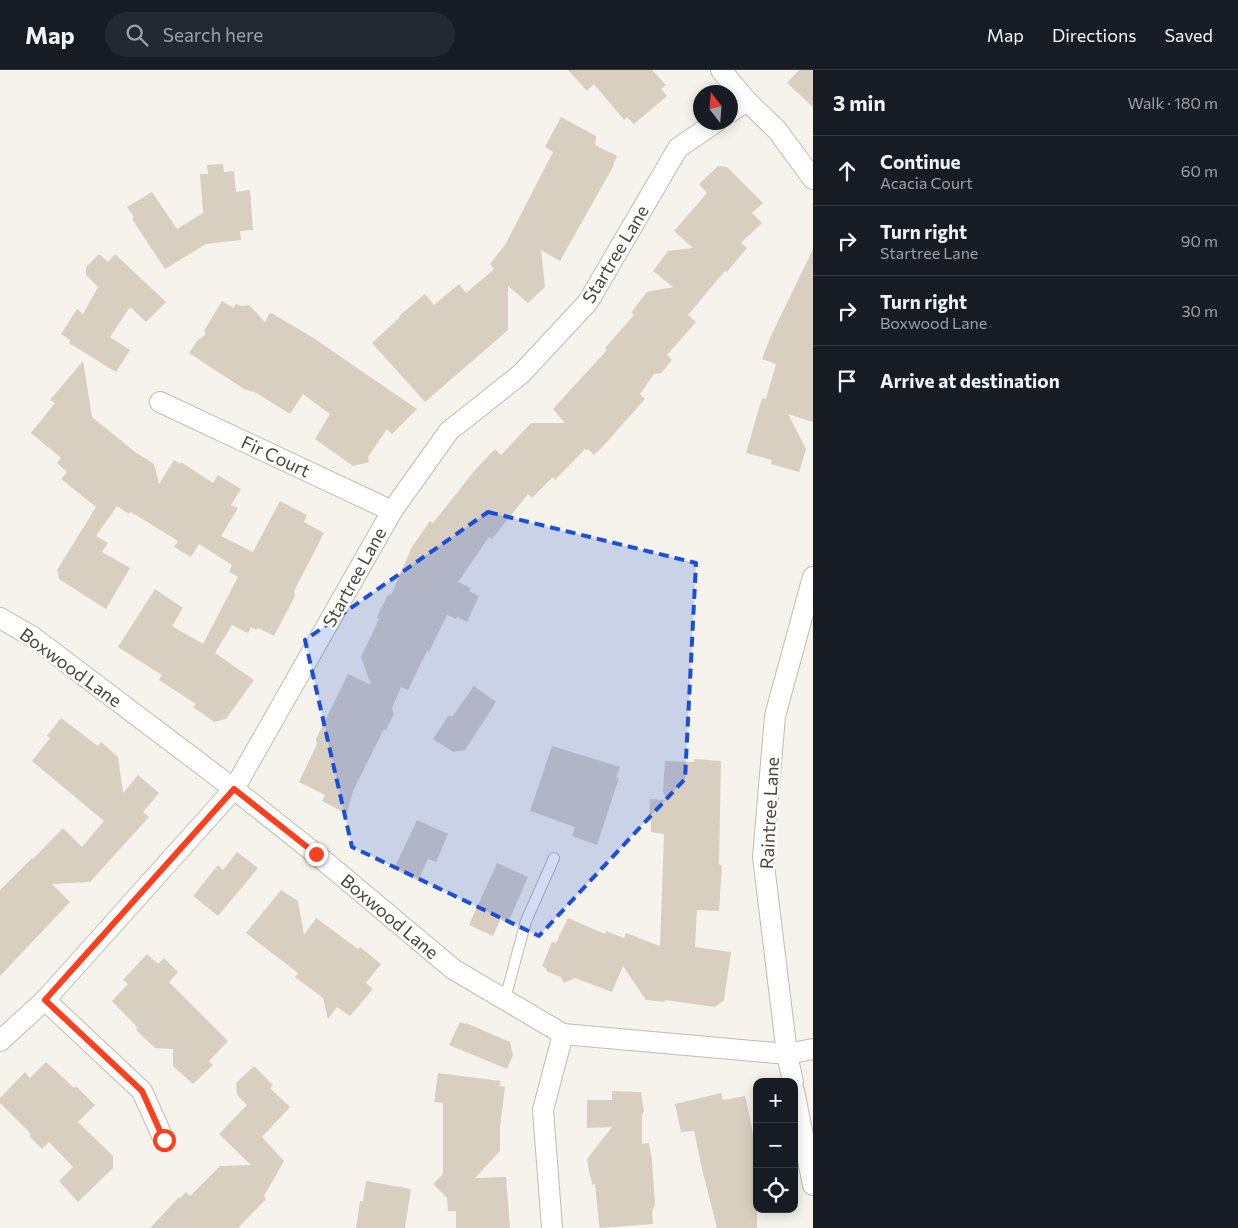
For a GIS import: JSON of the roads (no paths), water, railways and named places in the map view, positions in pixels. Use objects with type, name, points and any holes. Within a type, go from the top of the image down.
[{"type":"street","points":[[721,70],[739,107],[777,130],[813,178]]},
{"type":"street","name":"Startree Lane","points":[[0,1041],[45,1000],[234,789],[392,511],[449,431],[521,374],[588,302],[678,148],[704,130]]},
{"type":"street","name":"Fir Court","points":[[160,402],[392,511]]},
{"type":"street","name":"Raintree Lane","points":[[791,1078],[763,857],[776,716],[813,576]]},
{"type":"street","name":"Boxwood Lane","points":[[0,618],[33,637],[234,789],[316,854],[454,969],[563,1034],[787,1054],[813,1049]]},
{"type":"street","points":[[45,1000],[142,1091],[164,1140]]},
{"type":"street","points":[[552,1228],[543,1110],[563,1034]]},
{"type":"street","points":[[798,1111],[813,1185]]},
{"type":"lane","points":[[504,999],[526,922],[554,858]]}]
